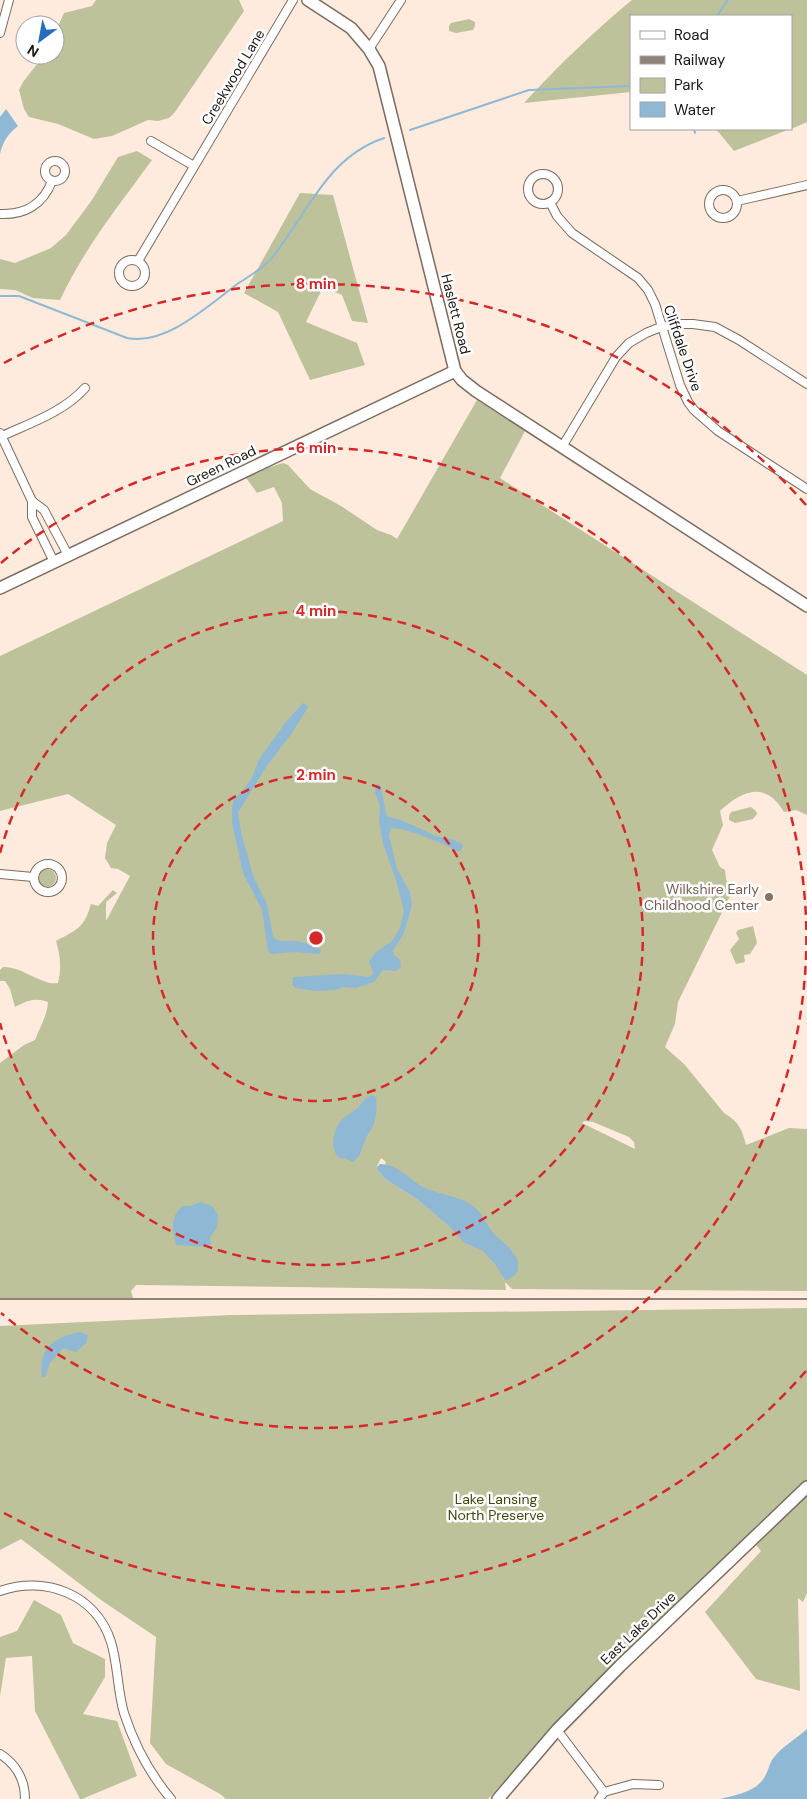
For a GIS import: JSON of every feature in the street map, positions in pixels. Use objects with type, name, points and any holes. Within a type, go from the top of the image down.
[{"type":"street","points":[[0,34],[9,0]]},
{"type":"street","name":"Creekwood Lane","points":[[138,261],[293,0]]},
{"type":"street","name":"Haslett Road","points":[[308,0],[351,28],[369,48],[379,66],[455,370],[462,380],[476,391],[807,606]]},
{"type":"street","points":[[369,48],[401,0]]},
{"type":"street","points":[[151,141],[194,166]]},
{"type":"street","points":[[0,214],[20,213],[32,207],[42,198],[52,181]]},
{"type":"street","points":[[737,201],[807,185]]},
{"type":"street","name":"Cliffdale Drive","points":[[550,202],[560,220],[572,233],[638,278],[648,290],[655,304],[683,394],[694,410],[718,431],[807,489]]},
{"type":"street","points":[[562,447],[616,358],[635,340],[661,327],[693,324],[715,327],[739,340],[807,384]]},
{"type":"street","name":"Green Road","points":[[0,588],[455,370]]},
{"type":"street","points":[[54,562],[32,517],[32,501],[1,436],[57,410],[85,388]]},
{"type":"street","points":[[32,501],[44,510],[68,555]]},
{"type":"street","points":[[0,874],[33,877]]},
{"type":"street","name":"East Lake Drive","points":[[498,1799],[557,1730],[620,1666],[807,1487]]},
{"type":"street","points":[[0,1592],[26,1585],[54,1587],[78,1598],[98,1617],[111,1641],[120,1695],[132,1733],[150,1769],[171,1799]]},
{"type":"street","points":[[557,1730],[602,1795],[633,1784],[659,1785]]},
{"type":"street","points":[[0,1754],[10,1761],[18,1772],[23,1784],[25,1799]]},
{"type":"green space","points":[[96,0],[239,0],[244,11],[169,118],[158,121],[148,120],[112,136],[94,139],[58,124],[29,117],[24,109],[19,90],[36,65],[65,65],[64,13],[92,6]]},
{"type":"green space","points":[[632,0],[807,0],[807,122],[792,129],[792,15],[630,15],[630,92],[524,103],[603,24]]},
{"type":"green space","points":[[469,19],[475,22],[473,30],[456,33],[449,31],[451,23]]},
{"type":"green space","points":[[717,130],[787,130],[734,151]]},
{"type":"green space","points":[[137,151],[152,160],[91,245],[60,300],[33,298],[15,290],[0,289],[0,259],[15,263],[51,248],[66,235],[92,200],[118,157]]},
{"type":"green space","points":[[300,193],[333,195],[368,323],[352,321],[342,295],[323,287],[306,322],[357,343],[365,365],[310,380],[278,312],[244,293]]},
{"type":"green space","points":[[477,400],[525,431],[500,478],[807,675],[807,815],[796,810],[784,812],[777,802],[761,792],[745,794],[720,811],[723,825],[712,850],[720,867],[725,870],[726,879],[732,892],[678,1002],[675,1024],[665,1047],[685,1065],[724,1113],[736,1123],[741,1130],[746,1145],[789,1128],[807,1129],[807,1291],[512,1289],[505,1282],[506,1290],[136,1285],[131,1291],[133,1298],[0,1299],[0,1063],[24,1045],[35,1040],[45,1017],[48,1002],[31,1000],[15,1007],[10,989],[5,981],[0,981],[0,970],[3,967],[10,968],[45,982],[58,983],[60,962],[56,941],[79,927],[86,918],[91,904],[98,906],[113,890],[117,893],[106,902],[106,921],[130,876],[118,869],[111,868],[105,858],[107,843],[116,825],[68,794],[0,811],[0,656],[283,521],[282,503],[274,487],[257,493],[244,475],[283,463],[288,465],[310,489],[341,506],[377,530],[397,539]],"holes":[[[584,1121],[593,1122],[629,1137],[634,1142],[635,1149],[582,1123]],[[381,1158],[386,1162],[385,1164],[439,1217],[418,1200],[385,1179],[376,1168]]]},
{"type":"green space","points":[[751,807],[757,814],[753,819],[735,823],[729,820],[731,812]]},
{"type":"green space","points":[[47,869],[53,872],[56,878],[53,884],[47,887],[41,884],[38,878],[41,872]]},
{"type":"green space","points":[[753,926],[757,943],[750,954],[744,955],[745,962],[736,964],[730,950],[739,939],[736,933],[738,930]]},
{"type":"green space","name":"Lake Lansing North Preserve","points":[[807,1308],[807,1480],[592,1686],[488,1799],[226,1799],[166,1764],[150,1743],[156,1637],[101,1600],[21,1539],[0,1550],[0,1326],[231,1315]]},
{"type":"green space","points":[[807,1496],[807,1593],[803,1602],[798,1598],[800,1691],[756,1679],[705,1612],[761,1551],[756,1545]]},
{"type":"green space","points":[[34,1600],[61,1615],[73,1643],[105,1659],[105,1677],[83,1714],[117,1721],[137,1776],[82,1799],[80,1799],[35,1711],[32,1656],[6,1658],[0,1696],[0,1637],[17,1631]]},
{"type":"water","points":[[6,109],[18,126],[6,138],[0,154],[0,117]]},
{"type":"water","points":[[303,703],[308,706],[307,709],[292,733],[266,767],[238,813],[242,836],[254,878],[267,904],[273,936],[280,941],[309,944],[321,950],[319,954],[294,952],[272,954],[268,951],[262,910],[243,873],[232,823],[232,807],[234,800],[251,779],[260,758],[285,723]]},
{"type":"water","points":[[376,784],[379,784],[381,788],[387,817],[400,820],[434,835],[457,842],[463,845],[461,851],[456,851],[417,834],[391,828],[389,835],[397,869],[410,892],[412,905],[404,933],[393,951],[394,955],[400,960],[401,967],[396,971],[383,970],[374,982],[356,988],[344,987],[335,990],[316,991],[295,988],[292,984],[293,977],[343,974],[369,977],[374,973],[369,963],[370,960],[376,952],[392,941],[400,928],[404,911],[396,880],[383,844],[379,821],[380,806],[375,792]]},
{"type":"water","points":[[372,1095],[376,1097],[376,1117],[360,1155],[353,1162],[340,1158],[334,1150],[333,1144],[337,1128],[345,1116],[352,1113],[367,1097]]},
{"type":"water","points":[[380,1164],[392,1166],[423,1187],[467,1202],[476,1208],[495,1235],[509,1247],[516,1257],[518,1269],[515,1275],[505,1280],[495,1264],[483,1251],[465,1243],[448,1225],[418,1200],[385,1179],[376,1168]]},
{"type":"water","points":[[200,1202],[212,1206],[218,1215],[217,1227],[210,1238],[211,1244],[206,1247],[176,1245],[173,1224],[175,1216],[182,1206],[191,1206]]},
{"type":"water","points":[[80,1332],[88,1335],[86,1343],[76,1352],[63,1348],[50,1363],[45,1377],[41,1377],[42,1360],[52,1343],[62,1337]]},
{"type":"water","points":[[807,1729],[807,1799],[720,1799],[756,1787],[764,1778],[776,1755]]},
{"type":"waterway","points":[[718,15],[728,0]]},
{"type":"waterway","points":[[410,130],[529,90],[630,86]]},
{"type":"waterway","points":[[0,296],[19,296],[127,338],[141,339],[171,330],[199,313],[266,264],[283,243],[319,190],[346,159],[364,147],[384,138]]},
{"type":"railway","points":[[0,1299],[807,1299]]},
{"type":"place","name":"Wilkshire Early Childhood Center","points":[[769,897]]}]
